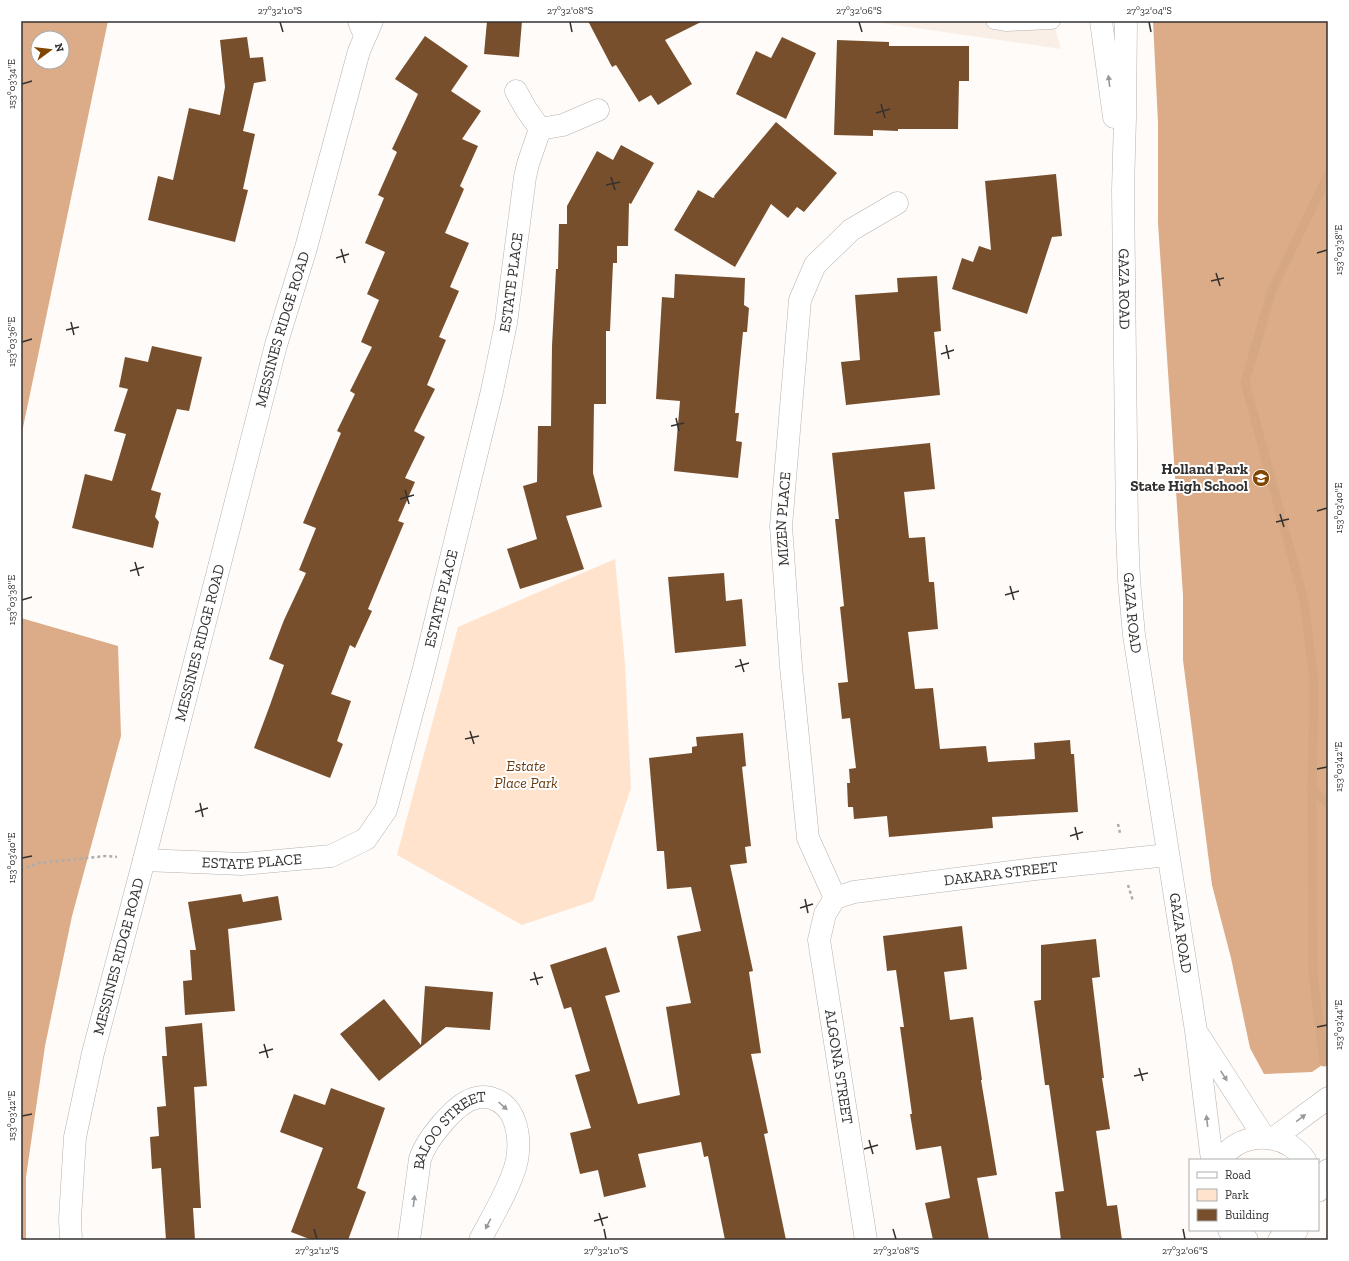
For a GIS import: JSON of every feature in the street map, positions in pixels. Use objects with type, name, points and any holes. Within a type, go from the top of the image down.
[{"type":"street","name":"GAZA ROAD","points":[[1101,21],[1123,190]]},
{"type":"street","name":"GAZA ROAD","points":[[1126,21],[1123,190],[1127,529],[1129,580],[1134,635],[1196,1031],[1212,1159]]},
{"type":"street","name":"MESSINES RIDGE ROAD","points":[[71,1240],[70,1219],[76,1137],[93,1053],[276,345],[306,248],[359,51],[364,23]]},
{"type":"street","points":[[516,91],[540,129],[563,125],[598,110]]},
{"type":"street","name":"ESTATE PLACE","points":[[144,860],[242,864],[331,856],[366,839],[386,810],[424,668],[492,391],[506,323],[525,177],[540,129]]},
{"type":"street","name":"MIZEN PLACE","points":[[835,898],[808,838],[791,668],[781,526],[800,300],[815,266],[851,230],[897,203]]},
{"type":"street","name":"DAKARA STREET","points":[[835,898],[854,892],[1035,869],[1168,855]]},
{"type":"street","name":"ALGONA STREET","points":[[835,898],[825,914],[819,940],[866,1240]]},
{"type":"street","name":"GAZA ROAD","points":[[1196,1031],[1269,1138]]},
{"type":"street","name":"BALOO STREET","points":[[409,1240],[422,1152],[437,1131],[454,1112],[470,1100],[478,1097],[485,1097],[499,1102],[509,1110],[517,1126],[519,1144],[517,1160],[513,1173],[480,1240]]},
{"type":"street","points":[[1269,1138],[1328,1098]]},
{"type":"street","points":[[1221,1159],[1234,1146],[1248,1139],[1269,1138],[1288,1144],[1301,1154],[1304,1159]]},
{"type":"street","points":[[1319,1189],[1328,1170]]},
{"type":"street","points":[[1230,1231],[1247,1240]]},
{"type":"street","points":[[1279,1240],[1286,1238],[1296,1231]]},
{"type":"lane","points":[[994,21],[1005,23],[1052,21]]},
{"type":"path","points":[[21,870],[38,863],[106,856],[144,860]]},
{"type":"path","points":[[1128,886],[1133,901]]},
{"type":"shaded area","points":[[21,21],[108,21],[21,437]]},
{"type":"shaded area","points":[[867,21],[1053,21],[1061,49]]},
{"type":"shaded area","points":[[1153,21],[1328,21],[1328,1061],[1312,1072],[1264,1074],[1250,1048],[1231,958],[1212,885],[1183,660],[1183,595],[1158,223],[1158,123]]},
{"type":"shaded area","points":[[21,618],[118,646],[121,736],[72,916],[45,1046],[26,1177],[26,1240],[21,1240]]},
{"type":"green space","name":"Estate Place Park","points":[[615,559],[625,664],[631,788],[593,901],[522,925],[397,855],[458,627]]},
{"type":"building","points":[[487,21],[522,21],[519,57],[484,54]]},
{"type":"building","points":[[588,21],[703,21],[665,40],[692,84],[658,105],[651,95],[639,102],[616,65],[612,67]]},
{"type":"building","points":[[425,36],[468,66],[451,91],[481,111],[462,139],[478,146],[460,186],[464,189],[445,233],[469,243],[450,287],[459,291],[439,337],[446,340],[427,385],[435,389],[414,431],[425,437],[405,478],[415,482],[398,521],[404,523],[368,609],[372,611],[355,648],[350,645],[331,694],[351,701],[337,741],[343,744],[330,778],[254,748],[284,665],[269,659],[284,620],[306,573],[299,570],[316,528],[303,523],[341,433],[337,431],[355,394],[350,391],[372,347],[361,342],[379,300],[367,294],[385,252],[365,243],[384,198],[378,195],[397,152],[392,149],[418,94],[395,79]]},
{"type":"building","points":[[247,37],[250,58],[263,57],[266,81],[254,83],[243,131],[255,134],[243,189],[248,190],[235,242],[148,220],[158,176],[173,180],[189,108],[220,115],[225,87],[220,40]]},
{"type":"building","points":[[782,37],[816,53],[786,119],[736,94],[756,51],[771,58]]},
{"type":"building","points":[[837,40],[889,42],[889,46],[969,46],[969,81],[959,81],[958,129],[898,129],[898,131],[873,130],[873,136],[834,135]]},
{"type":"building","points":[[776,122],[837,173],[804,212],[797,207],[788,218],[771,204],[735,267],[674,230],[698,190],[715,198],[714,196]]},
{"type":"building","points":[[621,145],[654,163],[631,204],[629,203],[628,246],[617,246],[617,263],[613,263],[610,331],[606,331],[606,404],[594,404],[593,473],[602,507],[566,516],[584,569],[520,589],[507,549],[537,539],[523,486],[537,482],[538,426],[551,426],[552,346],[556,269],[558,269],[559,224],[567,224],[567,206],[597,151],[613,160]]},
{"type":"building","points":[[1056,174],[1062,236],[1052,237],[1027,314],[952,289],[962,258],[973,262],[979,246],[991,250],[985,181]]},
{"type":"building","points":[[675,274],[745,278],[744,305],[749,308],[747,332],[743,332],[735,413],[739,413],[736,441],[742,442],[738,478],[674,471],[680,401],[656,399],[662,297],[674,298]]},
{"type":"building","points":[[937,276],[941,331],[934,332],[940,395],[846,405],[841,362],[860,360],[855,295],[898,292],[897,278]]},
{"type":"building","points":[[152,346],[202,357],[189,411],[177,409],[151,490],[161,493],[155,517],[159,522],[153,548],[72,528],[85,474],[112,481],[126,434],[114,431],[128,389],[119,387],[125,357],[148,362]]},
{"type":"building","points":[[930,443],[935,489],[904,492],[909,538],[925,537],[929,582],[934,582],[938,629],[908,632],[915,689],[933,688],[940,749],[986,746],[988,762],[1035,759],[1034,743],[1070,740],[1071,754],[1074,754],[1078,812],[992,817],[993,828],[889,837],[887,816],[854,819],[853,807],[848,807],[847,783],[850,783],[849,769],[856,768],[850,718],[842,719],[838,683],[848,682],[840,607],[844,606],[835,519],[839,519],[832,453]]},
{"type":"building","points":[[724,573],[726,601],[742,599],[746,646],[675,653],[668,577]]},
{"type":"building","points":[[743,733],[746,766],[742,767],[751,846],[745,847],[747,863],[730,865],[753,971],[749,972],[761,1053],[751,1054],[768,1133],[764,1134],[786,1240],[725,1240],[708,1156],[704,1157],[701,1142],[638,1154],[646,1187],[604,1197],[598,1170],[580,1174],[570,1133],[591,1128],[575,1075],[590,1071],[571,1007],[564,1009],[550,965],[606,947],[620,992],[605,996],[638,1104],[680,1095],[666,1007],[691,1003],[677,936],[701,931],[691,887],[667,889],[664,851],[657,851],[649,758],[692,753],[692,747],[697,746],[696,737]]},
{"type":"building","points":[[241,894],[243,902],[278,896],[282,920],[228,929],[235,1011],[185,1015],[183,981],[192,980],[190,950],[196,950],[188,902]]},
{"type":"building","points":[[962,926],[967,969],[944,972],[950,1020],[973,1017],[981,1080],[997,1175],[977,1178],[989,1240],[933,1240],[925,1203],[950,1198],[941,1146],[916,1150],[910,1114],[912,1114],[900,1027],[904,1027],[896,970],[887,971],[883,936]]},
{"type":"building","points":[[1096,939],[1100,977],[1092,978],[1104,1078],[1102,1078],[1110,1129],[1096,1131],[1107,1206],[1117,1205],[1122,1240],[1061,1240],[1055,1192],[1064,1191],[1049,1085],[1045,1085],[1034,1001],[1041,1000],[1041,945]]},
{"type":"building","points":[[425,986],[493,992],[490,1030],[446,1027],[379,1081],[340,1034],[384,999],[421,1045]]},
{"type":"building","points":[[202,1023],[207,1086],[194,1087],[201,1208],[193,1208],[195,1240],[166,1240],[161,1168],[152,1169],[150,1137],[159,1136],[157,1107],[166,1106],[162,1056],[167,1056],[165,1027]]},
{"type":"building","points":[[331,1088],[385,1108],[357,1188],[366,1192],[348,1240],[312,1240],[291,1232],[323,1148],[280,1132],[294,1094],[325,1105]]},
{"type":"waterway","points":[[1324,1062],[1313,974],[1312,790],[1314,682],[1304,601],[1245,382],[1272,290],[1328,175]]},
{"type":"waterway","points":[[1312,790],[1328,803]]},
{"type":"place","name":"Holland Park State High School","points":[[1261,478]]}]
